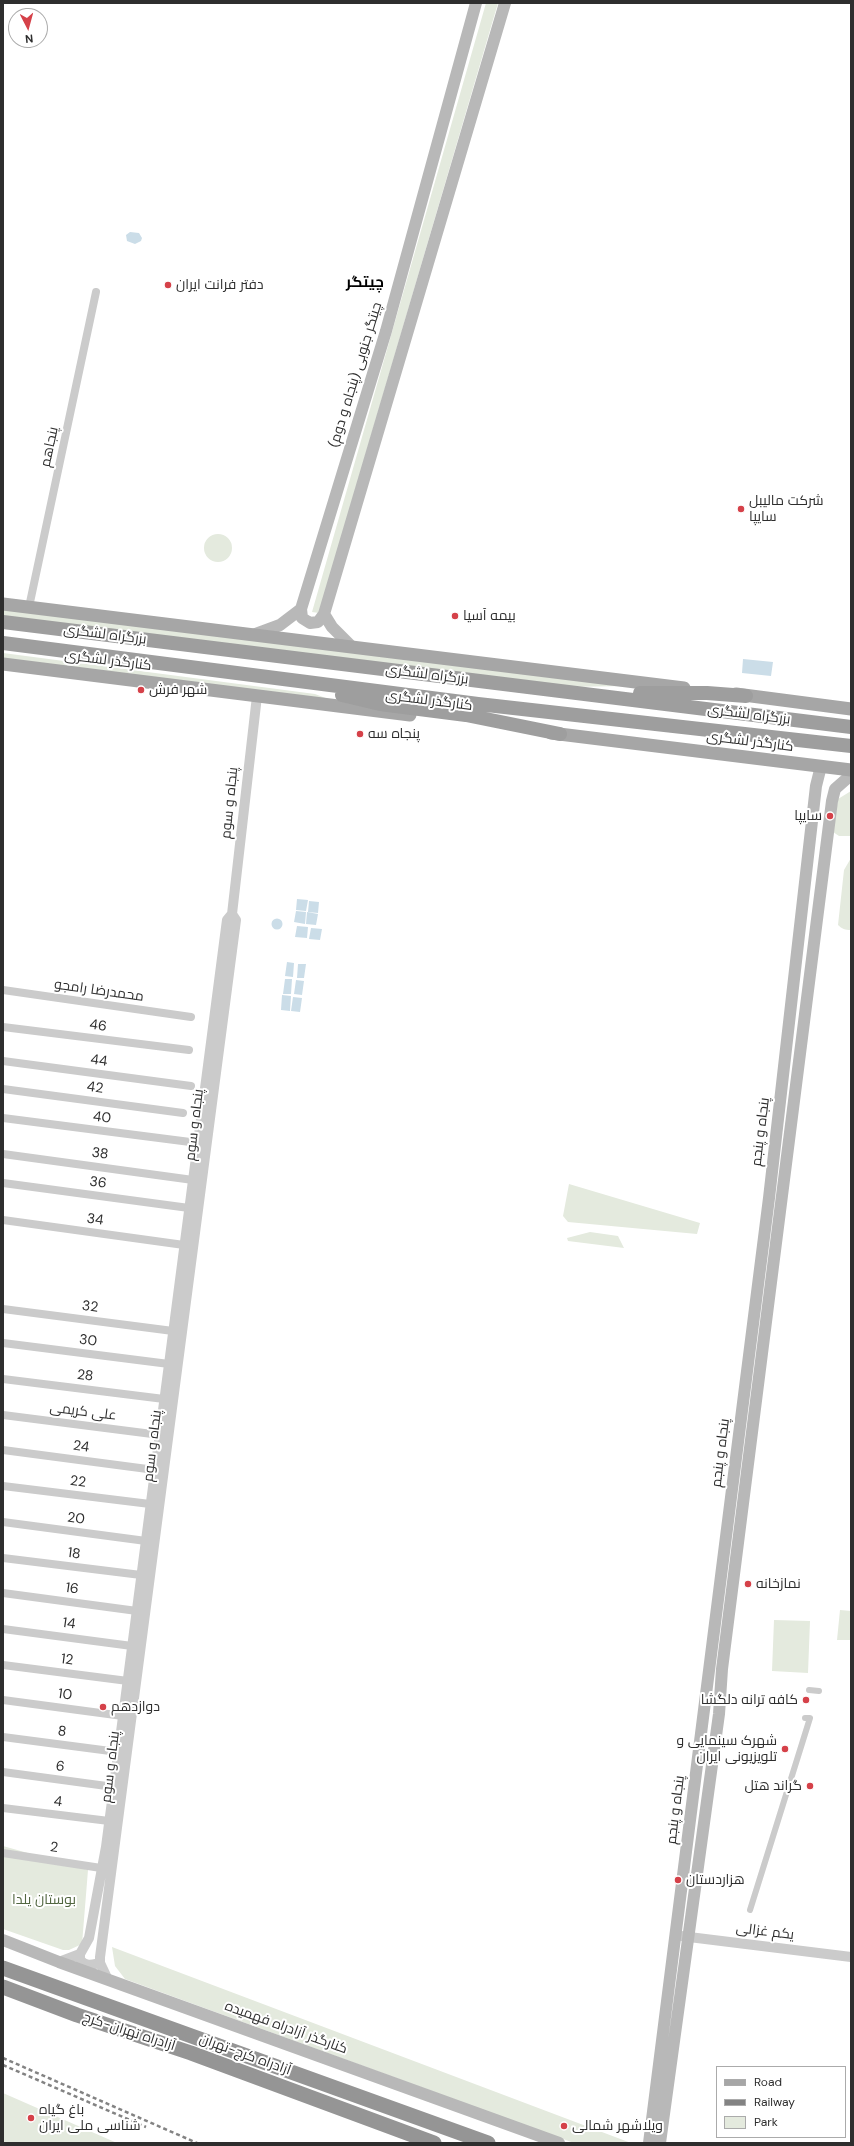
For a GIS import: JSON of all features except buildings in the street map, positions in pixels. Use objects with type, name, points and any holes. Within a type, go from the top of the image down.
[{"type":"highway","name":"بزرگراه لشگری","points":[[3,622],[851,727]]},
{"type":"highway","name":"بزرگراه لشگری","points":[[3,643],[287,680],[851,746]]},
{"type":"highway","points":[[287,680],[380,704],[466,715],[560,734]]},
{"type":"highway","points":[[590,695],[707,693],[746,696]]},
{"type":"highway","name":"آزادراه کرج-تهران","points":[[3,1968],[488,2143]]},
{"type":"highway","name":"آزادراه تهران-کرج","points":[[3,1987],[242,2071],[434,2143]]},
{"type":"main road","name":"چیتگر جنوبی (پنجاه و دوم)","points":[[301,609],[386,331],[476,3]]},
{"type":"main road","points":[[301,609],[302,618],[310,623],[318,622],[324,614],[505,3]]},
{"type":"main road","points":[[3,604],[851,709]]},
{"type":"main road","points":[[253,635],[280,625],[301,609]]},
{"type":"main road","points":[[324,614],[332,627],[352,647]]},
{"type":"main road","name":"کنارگذر لشگری","points":[[3,664],[851,770]]},
{"type":"main road","name":"پنجاه و پنجم","points":[[655,2141],[687,1937],[719,1714],[716,1669],[768,1198],[816,792],[821,766]]},
{"type":"main road","points":[[816,792],[833,795],[835,789],[851,775]]},
{"type":"main road","name":"پنجاه و پنجم","points":[[655,2141],[675,1935],[716,1669],[782,1199],[833,795]]},
{"type":"main road","points":[[768,1198],[782,1199]]},
{"type":"main road","name":"کنارگذر آزادراه فهمیده","points":[[3,1940],[108,1980],[559,2143]]},
{"type":"street","name":"پنجاهم","points":[[29,607],[96,292]]},
{"type":"street","name":"پنجاه و سوم","points":[[80,1954],[89,1938],[101,1868],[110,1847],[109,1822],[227,920],[232,914],[257,696]]},
{"type":"street","name":"پنجاه و سوم","points":[[100,1963],[110,1847],[236,920],[232,914]]},
{"type":"street","name":"محمدرضا رامجو","points":[[3,990],[191,1017]]},
{"type":"street","name":"46","points":[[3,1027],[190,1050]]},
{"type":"street","name":"44","points":[[3,1061],[191,1086]]},
{"type":"street","name":"42","points":[[3,1089],[183,1113]]},
{"type":"street","name":"40","points":[[3,1118],[198,1144]]},
{"type":"street","name":"38","points":[[3,1154],[193,1180]]},
{"type":"street","name":"36","points":[[3,1183],[189,1208]]},
{"type":"street","name":"34","points":[[3,1220],[184,1244]]},
{"type":"street","name":"32","points":[[3,1310],[173,1331]]},
{"type":"street","name":"30","points":[[3,1343],[169,1364]]},
{"type":"street","name":"28","points":[[3,1379],[164,1399]]},
{"type":"street","name":"علی کریمی","points":[[3,1415],[160,1435]]},
{"type":"street","name":"24","points":[[3,1450],[155,1470]]},
{"type":"street","name":"22","points":[[3,1486],[150,1504]]},
{"type":"street","name":"20","points":[[3,1522],[146,1541]]},
{"type":"street","name":"18","points":[[3,1558],[141,1575]]},
{"type":"street","name":"16","points":[[3,1593],[137,1611]]},
{"type":"street","name":"14","points":[[3,1629],[132,1646]]},
{"type":"street","name":"12","points":[[3,1665],[128,1681]]},
{"type":"street","points":[[808,1690],[819,1691]]},
{"type":"street","name":"10","points":[[3,1700],[123,1716]]},
{"type":"street","points":[[750,1910],[810,1718],[805,1718]]},
{"type":"street","name":"8","points":[[3,1737],[118,1752]]},
{"type":"street","name":"6","points":[[3,1772],[114,1787]]},
{"type":"street","name":"4","points":[[3,1808],[109,1822]]},
{"type":"street","name":"2","points":[[3,1853],[101,1868]]},
{"type":"street","name":"یکم غزالی","points":[[675,1935],[851,1957]]},
{"type":"street","points":[[59,1962],[80,1954],[80,1960],[84,1964],[90,1966],[100,1963],[108,1980]]},
{"type":"green space","points":[[486,3],[498,3],[319,613],[312,612]]},
{"type":"green space","points":[[218,534],[228,538],[232,548],[228,558],[218,562],[208,558],[204,548],[208,538]]},
{"type":"green space","points":[[3,609],[627,686],[565,687],[3,617]]},
{"type":"green space","points":[[3,653],[315,694],[336,702],[3,660]]},
{"type":"green space","points":[[851,791],[851,836],[839,836],[833,832],[838,799]]},
{"type":"green space","points":[[851,858],[851,930],[847,930],[838,925],[844,870]]},
{"type":"green space","points":[[569,1184],[700,1223],[697,1234],[568,1222],[563,1216]]},
{"type":"green space","points":[[590,1232],[618,1236],[624,1248],[568,1241],[567,1238]]},
{"type":"green space","points":[[840,1610],[851,1611],[851,1640],[837,1640]]},
{"type":"green space","points":[[774,1620],[810,1621],[808,1673],[772,1671]]},
{"type":"green space","name":"بوستان یلدا","points":[[3,1846],[88,1870],[82,1944],[69,1950],[63,1950],[3,1929]]},
{"type":"green space","points":[[112,1947],[631,2143],[574,2143],[125,1979],[115,1966]]},
{"type":"green space","name":"باغ گیاه‌ شناسی ملی ایران","points":[[3,2093],[117,2143],[3,2143]]},
{"type":"water","points":[[130,232],[139,233],[142,238],[141,241],[135,244],[127,241],[126,235]]},
{"type":"water","points":[[743,659],[773,662],[771,676],[742,673]]},
{"type":"water","points":[[297,899],[308,900],[306,911],[296,910]]},
{"type":"water","points":[[309,901],[319,902],[318,913],[308,912]]},
{"type":"water","points":[[296,911],[306,912],[305,924],[294,922]]},
{"type":"water","points":[[307,912],[318,914],[316,925],[306,924]]},
{"type":"water","points":[[277,918],[281,920],[283,924],[281,928],[277,930],[273,928],[271,924],[273,920]]},
{"type":"water","points":[[297,926],[308,927],[307,938],[295,937]]},
{"type":"water","points":[[311,928],[322,929],[320,940],[309,939]]},
{"type":"water","points":[[287,962],[294,963],[293,977],[285,976]]},
{"type":"water","points":[[298,964],[306,964],[304,978],[297,978]]},
{"type":"water","points":[[285,979],[292,979],[291,994],[283,994]]},
{"type":"water","points":[[296,980],[304,981],[302,995],[294,994]]},
{"type":"water","points":[[282,995],[291,996],[290,1011],[281,1010]]},
{"type":"water","points":[[293,997],[302,998],[300,1012],[291,1011]]},
{"type":"railway","points":[[3,2058],[197,2143]]},
{"type":"railway","points":[[3,2065],[146,2127]]},
{"type":"place","name":"دفتر فرانت ایران","points":[[168,285]]},
{"type":"place","name":"شرکت مالیبل سایپا","points":[[741,509]]},
{"type":"place","name":"بیمه آسیا","points":[[455,616]]},
{"type":"place","name":"شهر فرش","points":[[141,690]]},
{"type":"place","name":"پنجاه سه","points":[[360,734]]},
{"type":"place","name":"سایپا","points":[[830,816]]},
{"type":"place","name":"نمازخانه","points":[[748,1584]]},
{"type":"place","name":"کافه ترانه دلگشا","points":[[806,1700]]},
{"type":"place","name":"دوازدهم","points":[[103,1707]]},
{"type":"place","name":"شهرک سینمایی و تلویزیونی ایران","points":[[785,1749]]},
{"type":"place","name":"گراند هتل","points":[[810,1786]]},
{"type":"place","name":"هزاردستان","points":[[678,1880]]},
{"type":"place","name":"باغ گیاه‌ شناسی ملی ایران","points":[[31,2118]]},
{"type":"place","name":"ویلاشهر شمالی","points":[[564,2126]]},
{"type":"district","name":"چیتگر","points":[[365,283]]}]
